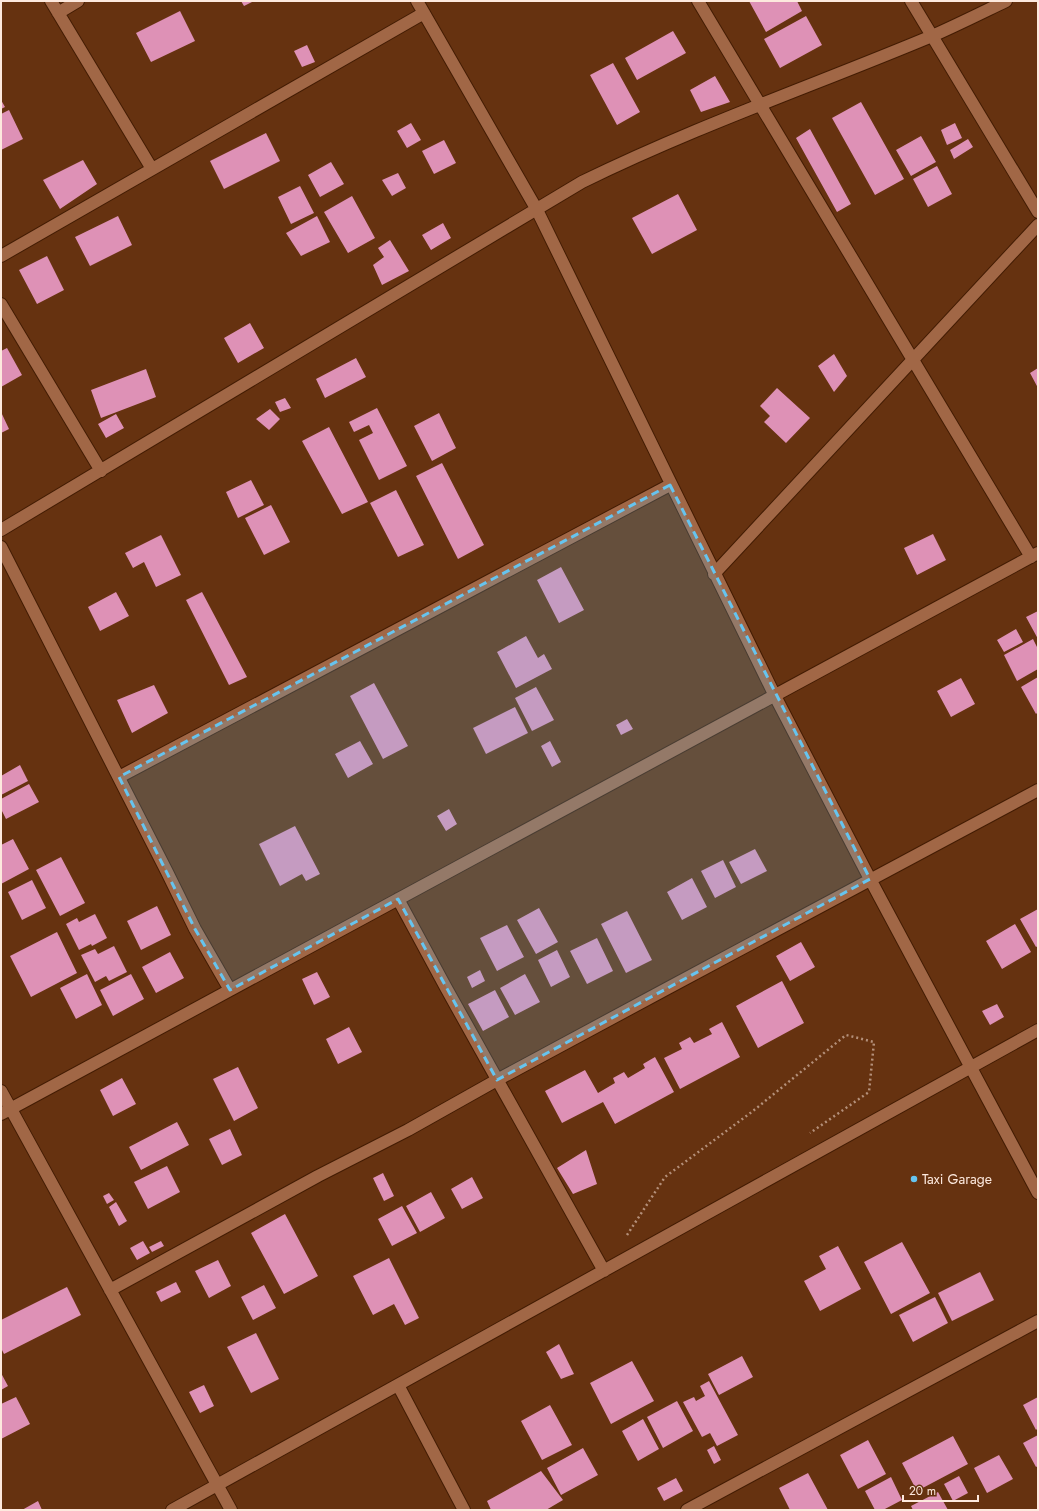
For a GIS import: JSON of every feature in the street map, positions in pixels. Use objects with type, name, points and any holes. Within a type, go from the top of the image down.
[{"type":"street","points":[[51,1],[152,169]]},
{"type":"street","points":[[58,13],[78,1]]},
{"type":"street","points":[[417,1],[537,210],[774,696],[1038,1193]]},
{"type":"street","points":[[6,1111],[1034,555],[912,360],[827,215],[698,1]]},
{"type":"street","points":[[912,1],[1038,212]]},
{"type":"street","points":[[1,530],[582,182],[632,158],[759,104],[932,35],[1006,1]]},
{"type":"street","points":[[1,256],[424,13]]},
{"type":"street","points":[[714,574],[1038,225]]},
{"type":"street","points":[[1,304],[100,470]]},
{"type":"street","points":[[119,777],[670,485]]},
{"type":"street","points":[[1,547],[195,929],[230,990]]},
{"type":"street","points":[[110,1290],[318,1176],[408,1130],[497,1080],[1038,790]]},
{"type":"street","points":[[398,899],[604,1271]]},
{"type":"street","points":[[172,1510],[1038,1030]]},
{"type":"street","points":[[1,1092],[6,1111],[110,1290],[231,1510]]},
{"type":"street","points":[[687,1510],[1038,1321]]},
{"type":"street","points":[[398,1385],[464,1510]]},
{"type":"path","points":[[624,1239],[665,1177],[753,1111],[846,1035],[874,1042],[869,1092],[805,1138]]},
{"type":"highlighted area","points":[[670,485],[870,879],[497,1080],[398,899],[230,990],[195,929],[119,777]]},
{"type":"building","points":[[241,1],[254,1],[244,6]]},
{"type":"building","points":[[749,1],[797,1],[802,11],[766,32]]},
{"type":"building","points":[[180,11],[195,41],[151,62],[136,33]]},
{"type":"building","points":[[806,16],[822,45],[780,68],[764,39]]},
{"type":"building","points":[[673,31],[686,53],[637,80],[625,58]]},
{"type":"building","points":[[307,45],[315,62],[302,67],[294,51]]},
{"type":"building","points":[[613,63],[640,112],[617,125],[590,75]]},
{"type":"building","points":[[715,76],[730,102],[701,112],[690,90]]},
{"type":"building","points":[[1,100],[5,107],[1,109]]},
{"type":"building","points":[[861,102],[904,179],[875,195],[832,118]]},
{"type":"building","points":[[9,110],[23,139],[1,150],[1,114]]},
{"type":"building","points":[[411,123],[421,140],[407,148],[397,131]]},
{"type":"building","points":[[955,123],[962,138],[947,145],[941,130]]},
{"type":"building","points":[[810,129],[851,204],[837,212],[796,138]]},
{"type":"building","points":[[266,133],[280,161],[224,189],[210,161]]},
{"type":"building","points":[[921,136],[936,162],[911,176],[896,150]]},
{"type":"building","points":[[968,139],[973,147],[954,159],[950,150]]},
{"type":"building","points":[[444,140],[456,163],[434,174],[422,151]]},
{"type":"building","points":[[83,160],[97,184],[60,209],[43,180]]},
{"type":"building","points":[[331,162],[344,184],[320,197],[308,175]]},
{"type":"building","points":[[937,166],[952,194],[928,207],[913,179]]},
{"type":"building","points":[[398,173],[406,188],[392,196],[382,180]]},
{"type":"building","points":[[300,186],[314,213],[291,224],[278,197]]},
{"type":"building","points":[[678,194],[697,230],[652,254],[632,218]]},
{"type":"building","points":[[352,196],[375,238],[348,253],[324,212]]},
{"type":"building","points":[[118,216],[132,245],[90,266],[75,237]]},
{"type":"building","points":[[317,216],[330,242],[301,256],[286,233]]},
{"type":"building","points":[[443,223],[451,238],[431,250],[422,235]]},
{"type":"building","points":[[390,240],[409,271],[382,285],[373,265],[384,257],[378,248]]},
{"type":"building","points":[[47,256],[64,290],[37,304],[19,270]]},
{"type":"building","points":[[250,323],[264,348],[238,363],[224,338]]},
{"type":"building","points":[[7,348],[22,375],[1,387],[1,351]]},
{"type":"building","points":[[834,354],[847,376],[834,392],[818,366]]},
{"type":"building","points":[[356,358],[366,377],[325,398],[316,379]]},
{"type":"building","points":[[1038,368],[1038,388],[1030,373]]},
{"type":"building","points":[[146,369],[156,397],[101,418],[91,390]]},
{"type":"building","points":[[777,388],[810,418],[786,443],[764,422],[770,416],[760,406]]},
{"type":"building","points":[[285,398],[291,408],[280,412],[275,402]]},
{"type":"building","points":[[377,408],[407,466],[379,480],[359,440],[373,433],[369,425],[354,432],[349,422]]},
{"type":"building","points":[[270,409],[280,419],[269,430],[256,419]]},
{"type":"building","points":[[1,412],[9,429],[1,433]]},
{"type":"building","points":[[439,413],[456,448],[432,461],[414,426]]},
{"type":"building","points":[[116,414],[124,428],[106,438],[98,424]]},
{"type":"building","points":[[329,427],[368,502],[342,514],[302,441]]},
{"type":"building","points":[[442,463],[484,545],[458,559],[416,476]]},
{"type":"building","points":[[251,480],[264,505],[238,518],[226,492]]},
{"type":"building","points":[[396,490],[424,545],[398,557],[370,503]]},
{"type":"building","points":[[271,505],[290,542],[264,555],[245,518]]},
{"type":"building","points":[[933,534],[946,560],[917,575],[904,548]]},
{"type":"building","points":[[161,535],[181,575],[156,587],[144,562],[133,568],[125,553]]},
{"type":"building","points":[[561,567],[584,610],[559,623],[537,580]]},
{"type":"building","points":[[116,592],[129,616],[100,631],[88,607]]},
{"type":"building","points":[[202,592],[247,677],[229,685],[186,600]]},
{"type":"building","points":[[1038,611],[1038,639],[1026,617]]},
{"type":"building","points":[[1016,629],[1023,642],[1004,652],[997,640]]},
{"type":"building","points":[[526,636],[538,658],[544,654],[552,669],[516,688],[497,652]]},
{"type":"building","points":[[1033,639],[1038,649],[1038,669],[1017,681],[1004,655]]},
{"type":"building","points":[[1038,677],[1038,712],[1036,714],[1021,687]]},
{"type":"building","points":[[961,678],[975,704],[951,717],[937,691]]},
{"type":"building","points":[[374,683],[408,746],[383,759],[350,696]]},
{"type":"building","points":[[154,685],[168,713],[132,733],[117,700]]},
{"type":"building","points":[[536,687],[554,720],[532,731],[515,698]]},
{"type":"building","points":[[515,707],[528,733],[486,754],[473,728]]},
{"type":"building","points":[[627,719],[633,729],[621,735],[616,725]]},
{"type":"building","points":[[360,741],[373,764],[348,778],[335,754]]},
{"type":"building","points":[[550,741],[561,762],[552,767],[541,746]]},
{"type":"building","points":[[20,765],[28,781],[1,795],[1,776]]},
{"type":"building","points":[[29,784],[39,802],[6,819],[1,809],[1,799]]},
{"type":"building","points":[[449,809],[457,824],[446,831],[437,816]]},
{"type":"building","points":[[295,826],[320,874],[306,881],[302,874],[280,886],[259,844]]},
{"type":"building","points":[[13,839],[29,869],[1,884],[1,845]]},
{"type":"building","points":[[755,849],[767,871],[741,884],[729,862]]},
{"type":"building","points":[[61,857],[85,903],[60,916],[36,870]]},
{"type":"building","points":[[723,860],[736,887],[715,898],[701,871]]},
{"type":"building","points":[[692,878],[707,907],[682,920],[667,892]]},
{"type":"building","points":[[32,880],[46,908],[22,920],[8,892]]},
{"type":"building","points":[[157,906],[171,935],[141,950],[127,921]]},
{"type":"building","points":[[539,908],[558,942],[536,954],[517,920]]},
{"type":"building","points":[[1038,909],[1038,946],[1036,947],[1020,919]]},
{"type":"building","points":[[627,911],[652,960],[626,973],[601,924]]},
{"type":"building","points":[[95,914],[107,938],[92,946],[91,944],[79,950],[66,924],[77,918],[79,922]]},
{"type":"building","points":[[1015,924],[1031,952],[1002,969],[986,941]]},
{"type":"building","points":[[507,925],[524,957],[497,971],[480,938]]},
{"type":"building","points":[[57,932],[77,973],[31,997],[10,956]]},
{"type":"building","points":[[597,938],[613,971],[587,984],[570,951]]},
{"type":"building","points":[[801,942],[815,967],[790,981],[776,956]]},
{"type":"building","points":[[114,946],[127,972],[109,981],[106,976],[95,982],[81,955],[95,949],[98,954]]},
{"type":"building","points":[[557,950],[570,977],[551,987],[538,960]]},
{"type":"building","points":[[170,952],[184,978],[156,993],[142,967]]},
{"type":"building","points":[[480,970],[485,981],[472,988],[467,977]]},
{"type":"building","points":[[317,972],[330,997],[314,1005],[302,979]]},
{"type":"building","points":[[87,974],[102,1005],[76,1019],[60,988]]},
{"type":"building","points":[[131,974],[144,999],[113,1016],[100,990]]},
{"type":"building","points":[[525,974],[540,1002],[515,1015],[500,988]]},
{"type":"building","points":[[782,981],[804,1023],[758,1048],[736,1006]]},
{"type":"building","points":[[495,990],[509,1017],[483,1031],[468,1004]]},
{"type":"building","points":[[997,1004],[1004,1017],[990,1025],[982,1011]]},
{"type":"building","points":[[722,1022],[740,1057],[680,1089],[664,1058],[682,1049],[679,1043],[690,1037],[694,1043],[712,1034],[709,1029]]},
{"type":"building","points":[[349,1027],[362,1052],[338,1064],[326,1039]]},
{"type":"building","points":[[655,1057],[674,1092],[615,1124],[603,1102],[562,1123],[545,1091],[585,1070],[598,1093],[615,1083],[613,1078],[624,1072],[628,1078],[645,1068],[643,1064]]},
{"type":"building","points":[[238,1067],[258,1108],[234,1121],[213,1079]]},
{"type":"building","points":[[122,1078],[136,1104],[113,1116],[100,1090]]},
{"type":"building","points":[[177,1122],[189,1145],[141,1170],[129,1147]]},
{"type":"building","points":[[230,1129],[242,1155],[222,1165],[209,1139]]},
{"type":"building","points":[[586,1150],[597,1184],[573,1194],[557,1168]]},
{"type":"building","points":[[167,1166],[180,1192],[148,1209],[134,1182]]},
{"type":"building","points":[[383,1173],[394,1196],[384,1201],[373,1178]]},
{"type":"building","points":[[472,1177],[483,1198],[462,1209],[451,1189]]},
{"type":"building","points":[[431,1192],[445,1218],[420,1232],[406,1206]]},
{"type":"building","points":[[109,1193],[114,1200],[107,1204],[103,1196]]},
{"type":"building","points":[[116,1202],[127,1221],[119,1226],[109,1207]]},
{"type":"building","points":[[402,1206],[417,1233],[392,1246],[378,1219]]},
{"type":"building","points":[[285,1214],[318,1276],[284,1294],[251,1233]]},
{"type":"building","points":[[143,1241],[150,1253],[137,1260],[130,1248]]},
{"type":"building","points":[[161,1241],[164,1246],[152,1252],[149,1247]]},
{"type":"building","points":[[902,1242],[930,1293],[891,1314],[864,1262]]},
{"type":"building","points":[[838,1246],[861,1289],[820,1311],[804,1281],[826,1269],[819,1256]]},
{"type":"building","points":[[389,1258],[419,1318],[405,1325],[394,1304],[373,1315],[353,1276]]},
{"type":"building","points":[[218,1260],[231,1286],[209,1298],[195,1271]]},
{"type":"building","points":[[980,1272],[994,1300],[952,1321],[938,1293]]},
{"type":"building","points":[[176,1282],[181,1292],[161,1302],[156,1292]]},
{"type":"building","points":[[264,1285],[276,1308],[253,1320],[241,1297]]},
{"type":"building","points":[[67,1287],[81,1315],[4,1354],[1,1348],[1,1320]]},
{"type":"building","points":[[935,1297],[948,1323],[913,1342],[899,1315]]},
{"type":"building","points":[[256,1333],[279,1379],[251,1393],[227,1347]]},
{"type":"building","points":[[559,1344],[574,1374],[561,1379],[546,1352]]},
{"type":"building","points":[[742,1356],[753,1377],[719,1395],[708,1374]]},
{"type":"building","points":[[632,1361],[654,1401],[611,1424],[590,1383]]},
{"type":"building","points":[[1,1373],[8,1386],[1,1390]]},
{"type":"building","points":[[709,1381],[738,1435],[717,1446],[710,1433],[702,1437],[683,1402],[694,1397],[696,1401],[705,1396],[700,1386]]},
{"type":"building","points":[[204,1385],[214,1406],[200,1413],[189,1392]]},
{"type":"building","points":[[16,1397],[30,1424],[1,1439],[1,1404]]},
{"type":"building","points":[[1038,1397],[1038,1428],[1036,1430],[1023,1405]]},
{"type":"building","points":[[677,1401],[693,1431],[663,1448],[647,1417]]},
{"type":"building","points":[[550,1405],[572,1445],[542,1460],[521,1421]]},
{"type":"building","points":[[643,1419],[659,1449],[638,1461],[622,1431]]},
{"type":"building","points":[[1038,1435],[1038,1466],[1036,1467],[1023,1443]]},
{"type":"building","points":[[953,1436],[968,1464],[917,1491],[902,1463]]},
{"type":"building","points":[[868,1440],[886,1474],[858,1489],[840,1455]]},
{"type":"building","points":[[714,1446],[721,1460],[714,1464],[707,1450]]},
{"type":"building","points":[[583,1448],[598,1475],[561,1495],[547,1468]]},
{"type":"building","points":[[999,1455],[1013,1479],[987,1493],[974,1468]]},
{"type":"building","points":[[541,1471],[563,1500],[546,1510],[491,1510],[487,1501]]},
{"type":"building","points":[[808,1473],[828,1510],[790,1510],[779,1488]]},
{"type":"building","points":[[959,1476],[968,1493],[953,1501],[944,1484]]},
{"type":"building","points":[[891,1477],[902,1500],[883,1510],[875,1510],[865,1491]]},
{"type":"building","points":[[676,1478],[683,1491],[664,1501],[657,1488]]},
{"type":"building","points":[[938,1492],[948,1510],[913,1510],[911,1506]]},
{"type":"building","points":[[38,1501],[42,1510],[22,1510]]},
{"type":"place","name":"Taxi Garage","points":[[914,1179]]}]
